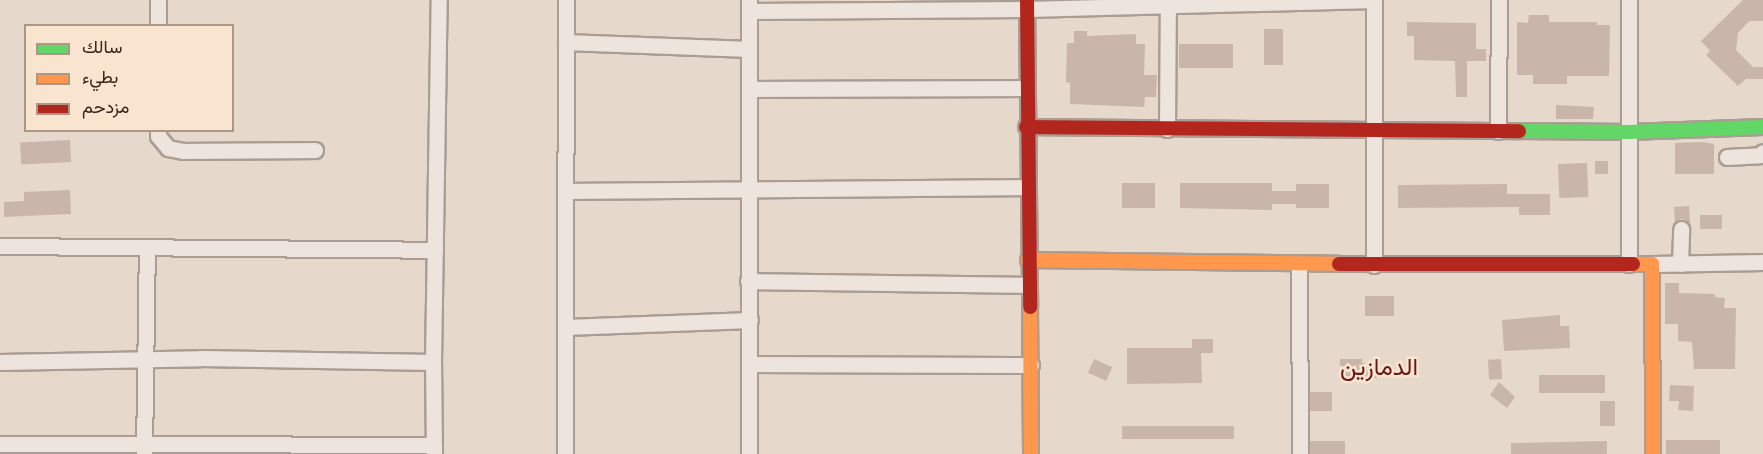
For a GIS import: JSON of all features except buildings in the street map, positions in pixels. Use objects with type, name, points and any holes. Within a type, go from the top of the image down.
[{"type":"street","points":[[158,0],[158,24]]},
{"type":"street","points":[[0,444],[144,449],[434,450],[433,362],[439,0]]},
{"type":"street","points":[[565,454],[566,0]]},
{"type":"street","points":[[749,454],[749,5],[1027,5],[1374,0],[1374,265]]},
{"type":"street","points":[[1498,131],[1499,0]]},
{"type":"street","points":[[1629,0],[1629,264]]},
{"type":"street","points":[[1167,129],[1168,2]]},
{"type":"street","points":[[1027,5],[1026,127],[1031,454]]},
{"type":"street","points":[[566,42],[749,48]]},
{"type":"street","points":[[749,89],[1027,88]]},
{"type":"street","points":[[1026,127],[1629,132],[1763,127]]},
{"type":"street","points":[[158,132],[168,148],[184,151],[315,150]]},
{"type":"street","points":[[1726,157],[1760,155],[1763,152]]},
{"type":"street","points":[[567,191],[1028,188]]},
{"type":"street","points":[[1680,264],[1681,229]]},
{"type":"street","points":[[0,246],[435,250]]},
{"type":"street","points":[[144,449],[147,248]]},
{"type":"street","points":[[1028,260],[1374,265],[1763,262]]},
{"type":"street","points":[[1299,264],[1300,454]]},
{"type":"street","points":[[1652,264],[1653,454]]},
{"type":"street","points":[[748,281],[1028,285]]},
{"type":"street","points":[[566,327],[750,320]]},
{"type":"street","points":[[0,362],[145,361],[201,358],[433,362]]},
{"type":"street","points":[[749,364],[1031,365]]},
{"type":"traffic: fast","points":[[1519,131],[1629,132],[1763,127]]},
{"type":"traffic: slow","points":[[1028,260],[1339,264]]},
{"type":"traffic: slow","points":[[1633,264],[1652,264],[1653,454]]},
{"type":"traffic: slow","points":[[1030,307],[1031,454]]},
{"type":"traffic: jam","points":[[1027,0],[1030,307]]},
{"type":"traffic: jam","points":[[1026,127],[1519,131]]},
{"type":"traffic: jam","points":[[1339,264],[1633,264]]},
{"type":"district","name":"الدمازين","points":[[1379,368]]}]
